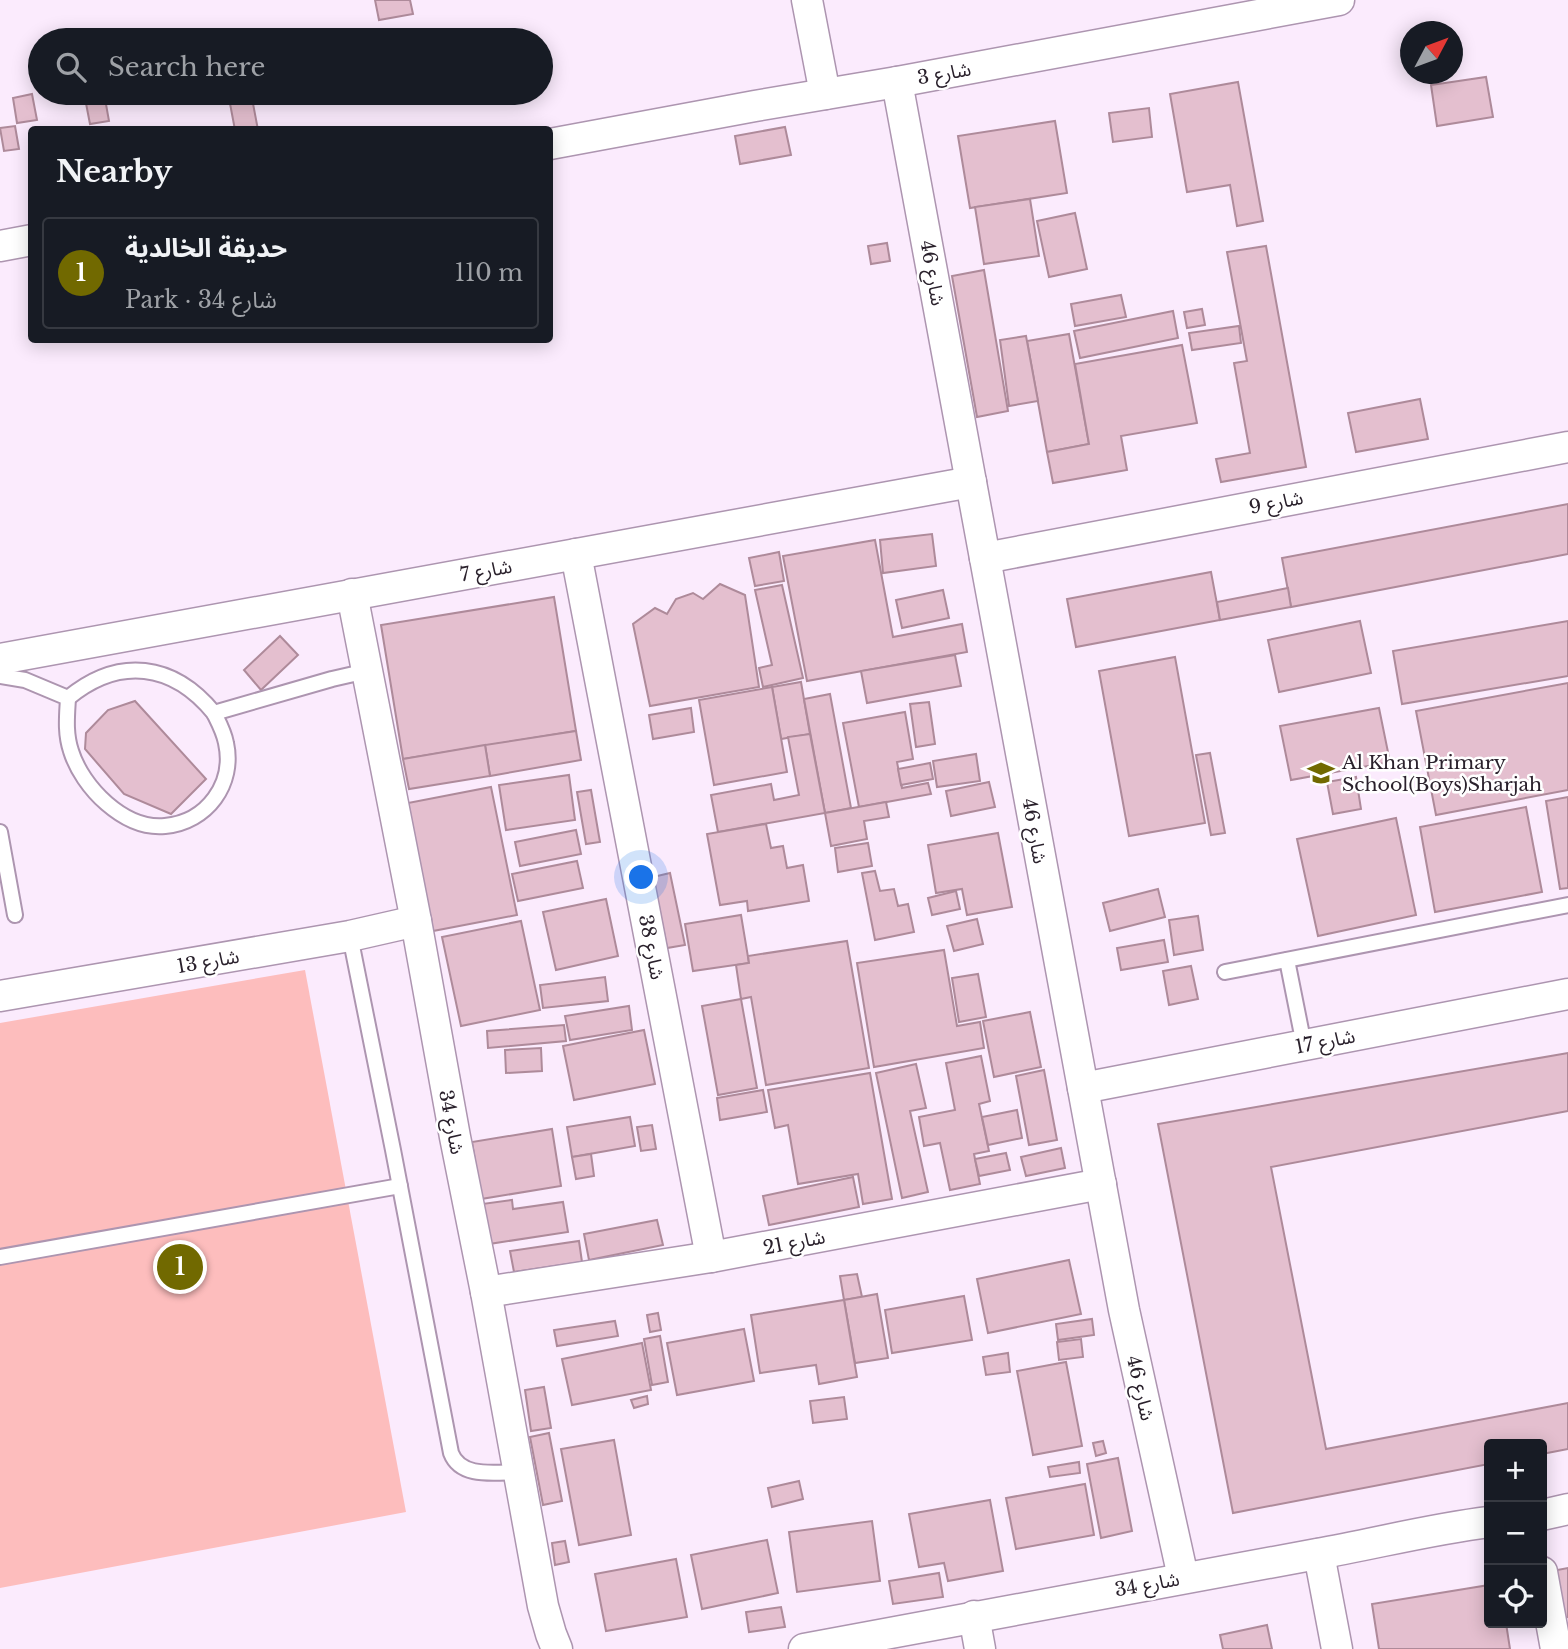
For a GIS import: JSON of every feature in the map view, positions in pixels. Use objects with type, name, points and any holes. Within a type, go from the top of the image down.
[{"type":"street","points":[[807,0],[825,94]]},
{"type":"street","name":"شارع 3","points":[[553,143],[897,82],[1227,10],[1339,0]]},
{"type":"street","name":"شارع 46","points":[[897,82],[1124,1310],[1183,1577]]},
{"type":"street","points":[[0,246],[28,241]]},
{"type":"street","name":"شارع 9","points":[[985,558],[1568,447]]},
{"type":"street","name":"شارع 7","points":[[0,659],[971,482]]},
{"type":"street","name":"شارع 38","points":[[576,554],[711,1257]]},
{"type":"street","name":"شارع 34","points":[[352,594],[416,920],[454,1137],[486,1292],[543,1606],[557,1649]]},
{"type":"street","name":"شارع 13","points":[[0,996],[350,936],[416,920]]},
{"type":"street","name":"شارع 17","points":[[1083,1088],[1568,994]]},
{"type":"street","name":"شارع 21","points":[[486,1292],[711,1257],[1101,1184]]},
{"type":"street","points":[[1547,1514],[1568,1509]]},
{"type":"street","name":"شارع 34","points":[[804,1649],[1484,1523]]},
{"type":"street","points":[[1319,1554],[1337,1649]]},
{"type":"street","points":[[1547,1600],[1556,1649]]},
{"type":"street","points":[[974,1616],[981,1649]]},
{"type":"lane","points":[[214,713],[367,671]]},
{"type":"lane","points":[[117,672],[154,672],[180,682],[202,699],[222,728],[228,753],[226,778],[219,793],[205,810],[185,821],[163,826],[141,823],[120,814],[99,797],[82,776],[71,751],[66,724],[68,698],[83,686],[117,672]]},
{"type":"lane","points":[[0,676],[25,680],[68,698]]},
{"type":"lane","points":[[0,832],[15,915]]},
{"type":"lane","points":[[1225,972],[1568,905]]},
{"type":"lane","points":[[350,936],[450,1453],[453,1460],[464,1469],[478,1472],[519,1472]]},
{"type":"lane","points":[[1287,960],[1304,1045]]},
{"type":"lane","points":[[0,1257],[400,1186]]},
{"type":"shaded area","points":[[305,970],[406,1512],[0,1588],[0,1023]]},
{"type":"building","points":[[375,0],[410,0],[413,14],[379,20]]},
{"type":"building","points":[[1486,77],[1493,117],[1437,126],[1431,85],[1463,84],[1463,80]]},
{"type":"building","points":[[1238,82],[1263,221],[1237,226],[1230,185],[1187,192],[1170,94]]},
{"type":"building","points":[[28,95],[28,105],[34,105],[37,120],[17,123],[13,98]]},
{"type":"building","points":[[86,105],[106,105],[109,121],[90,124]]},
{"type":"building","points":[[230,105],[253,105],[257,126],[234,126]]},
{"type":"building","points":[[1149,108],[1152,137],[1113,142],[1109,113]]},
{"type":"building","points":[[1055,121],[1067,193],[970,208],[958,136]]},
{"type":"building","points":[[15,126],[19,149],[4,151],[0,128]]},
{"type":"building","points":[[785,127],[791,155],[740,164],[735,136]]},
{"type":"building","points":[[1030,199],[1039,256],[984,264],[975,207]]},
{"type":"building","points":[[1075,213],[1087,269],[1049,277],[1037,221]]},
{"type":"building","points":[[887,243],[890,261],[871,264],[868,246]]},
{"type":"building","points":[[1266,246],[1306,467],[1221,482],[1216,459],[1250,453],[1234,363],[1247,361],[1227,252]]},
{"type":"building","points":[[984,270],[1008,411],[977,417],[952,276]]},
{"type":"building","points":[[1121,295],[1126,317],[1075,326],[1071,304]]},
{"type":"building","points":[[1202,309],[1205,325],[1187,328],[1184,312]]},
{"type":"building","points":[[1173,311],[1178,338],[1080,358],[1074,331]]},
{"type":"building","points":[[1239,326],[1241,343],[1192,350],[1189,333]]},
{"type":"building","points":[[1069,334],[1089,444],[1047,452],[1027,341]]},
{"type":"building","points":[[1026,336],[1038,401],[1009,406],[1000,340]]},
{"type":"building","points":[[1182,345],[1197,423],[1121,436],[1127,470],[1053,483],[1047,452],[1089,444],[1075,364]]},
{"type":"building","points":[[1420,399],[1428,439],[1356,452],[1348,413]]},
{"type":"building","points":[[1568,504],[1568,554],[1291,607],[1282,558]]},
{"type":"building","points":[[932,534],[936,566],[883,573],[880,540]]},
{"type":"building","points":[[875,540],[893,637],[962,624],[967,652],[807,681],[783,556]]},
{"type":"building","points":[[779,552],[784,581],[755,586],[749,558]]},
{"type":"building","points":[[1211,572],[1220,620],[1076,647],[1067,599]]},
{"type":"building","points":[[720,584],[745,595],[759,687],[650,706],[633,624],[655,608],[667,614],[676,599],[693,593],[703,599]]},
{"type":"building","points":[[782,585],[803,678],[763,687],[759,668],[772,665],[755,590]]},
{"type":"building","points":[[1288,588],[1291,607],[1220,620],[1217,602]]},
{"type":"building","points":[[943,590],[949,618],[902,628],[896,600]]},
{"type":"building","points":[[554,597],[576,731],[403,759],[381,625]]},
{"type":"building","points":[[1360,621],[1371,673],[1279,692],[1268,640]]},
{"type":"building","points":[[1568,621],[1568,676],[1402,704],[1393,651]]},
{"type":"building","points":[[280,636],[298,655],[261,690],[244,670]]},
{"type":"building","points":[[955,655],[961,686],[867,703],[861,671]]},
{"type":"building","points":[[1175,657],[1205,823],[1129,836],[1099,671]]},
{"type":"building","points":[[801,682],[810,734],[781,739],[772,687]]},
{"type":"building","points":[[1568,683],[1568,790],[1436,815],[1416,711]]},
{"type":"building","points":[[772,687],[787,772],[714,785],[699,700]]},
{"type":"building","points":[[830,694],[851,808],[825,813],[804,699]]},
{"type":"building","points":[[135,701],[206,779],[171,814],[124,794],[85,749],[86,733],[108,710]]},
{"type":"building","points":[[929,702],[935,744],[916,747],[910,704]]},
{"type":"building","points":[[691,708],[694,732],[653,739],[649,715]]},
{"type":"building","points":[[1379,708],[1390,762],[1291,780],[1280,726]]},
{"type":"building","points":[[905,712],[913,759],[897,762],[902,788],[928,783],[931,794],[859,807],[843,723]]},
{"type":"building","points":[[576,731],[581,760],[490,776],[485,745]]},
{"type":"building","points":[[810,734],[825,813],[718,832],[711,795],[771,784],[774,800],[799,795],[788,737]]},
{"type":"building","points":[[485,745],[490,776],[409,789],[403,759]]},
{"type":"building","points":[[1210,753],[1225,833],[1211,835],[1196,755]]},
{"type":"building","points":[[976,754],[980,781],[937,787],[933,761]]},
{"type":"building","points":[[930,763],[933,779],[901,785],[898,769]]},
{"type":"building","points":[[569,775],[575,820],[506,830],[499,785]]},
{"type":"building","points":[[1356,777],[1361,809],[1333,814],[1327,782]]},
{"type":"building","points":[[989,782],[995,807],[951,816],[946,791]]},
{"type":"building","points":[[491,787],[517,915],[433,931],[408,803]]},
{"type":"building","points":[[591,790],[600,842],[586,844],[577,792]]},
{"type":"building","points":[[1568,797],[1568,888],[1560,889],[1546,801]]},
{"type":"building","points":[[886,802],[889,817],[864,821],[867,839],[831,846],[825,813]]},
{"type":"building","points":[[1526,807],[1542,892],[1435,912],[1420,827]]},
{"type":"building","points":[[1396,818],[1416,915],[1318,936],[1297,839]]},
{"type":"building","points":[[766,824],[771,848],[783,846],[787,868],[803,865],[809,901],[748,911],[747,901],[720,905],[707,834]]},
{"type":"building","points":[[576,830],[581,854],[520,866],[515,842]]},
{"type":"building","points":[[998,833],[1012,907],[967,915],[962,889],[936,893],[928,845]]},
{"type":"building","points":[[868,843],[872,866],[838,872],[835,848]]},
{"type":"building","points":[[577,861],[583,888],[518,901],[512,874]]},
{"type":"building","points":[[875,871],[880,891],[894,889],[898,906],[908,904],[914,932],[875,940],[862,873]]},
{"type":"building","points":[[670,873],[685,945],[667,948],[653,877]]},
{"type":"building","points":[[1158,889],[1165,917],[1110,931],[1103,903]]},
{"type":"building","points":[[956,891],[960,909],[932,915],[928,898]]},
{"type":"building","points":[[606,899],[618,956],[556,970],[543,912]]},
{"type":"building","points":[[741,915],[749,963],[693,971],[685,924]]},
{"type":"building","points":[[1198,916],[1203,950],[1174,955],[1169,920]]},
{"type":"building","points":[[977,919],[983,944],[954,951],[947,926]]},
{"type":"building","points":[[521,921],[540,1010],[461,1026],[442,937]]},
{"type":"building","points":[[1164,940],[1168,962],[1121,970],[1117,948]]},
{"type":"building","points":[[847,941],[869,1068],[766,1085],[751,997],[741,999],[736,965],[749,963],[748,956]]},
{"type":"building","points":[[944,950],[957,1026],[980,1022],[984,1048],[874,1067],[857,963]]},
{"type":"building","points":[[1191,966],[1198,999],[1169,1005],[1163,971]]},
{"type":"building","points":[[978,974],[986,1017],[959,1022],[952,978]]},
{"type":"building","points":[[605,977],[608,1001],[543,1008],[540,985]]},
{"type":"building","points":[[741,999],[757,1088],[718,1095],[702,1006]]},
{"type":"building","points":[[629,1006],[632,1030],[570,1040],[565,1016]]},
{"type":"building","points":[[1030,1012],[1041,1067],[994,1077],[983,1021]]},
{"type":"building","points":[[564,1025],[566,1041],[488,1048],[487,1031]]},
{"type":"building","points":[[644,1030],[655,1084],[574,1100],[563,1046]]},
{"type":"building","points":[[541,1048],[542,1071],[506,1073],[505,1050]]},
{"type":"building","points":[[1568,1053],[1568,1111],[1271,1167],[1326,1449],[1568,1403],[1568,1449],[1547,1453],[1547,1439],[1484,1439],[1484,1465],[1233,1513],[1158,1124]]},
{"type":"building","points":[[981,1056],[990,1101],[979,1104],[989,1151],[974,1154],[980,1184],[950,1190],[940,1143],[924,1146],[919,1117],[955,1110],[946,1063]]},
{"type":"building","points":[[916,1064],[926,1108],[910,1111],[928,1192],[902,1198],[876,1073]]},
{"type":"building","points":[[1044,1070],[1057,1140],[1029,1145],[1016,1076]]},
{"type":"building","points":[[870,1073],[892,1199],[863,1204],[858,1174],[798,1184],[788,1125],[775,1128],[768,1090]]},
{"type":"building","points":[[763,1090],[767,1112],[720,1120],[717,1098]]},
{"type":"building","points":[[1017,1110],[1022,1138],[988,1145],[982,1117]]},
{"type":"building","points":[[630,1117],[635,1146],[572,1157],[567,1127]]},
{"type":"building","points":[[652,1125],[656,1149],[641,1151],[637,1127]]},
{"type":"building","points":[[552,1129],[561,1186],[481,1199],[472,1142]]},
{"type":"building","points":[[1061,1148],[1065,1168],[1026,1176],[1021,1157]]},
{"type":"building","points":[[1006,1153],[1010,1170],[979,1176],[975,1159]]},
{"type":"building","points":[[591,1154],[594,1176],[576,1179],[572,1157]]},
{"type":"building","points":[[853,1177],[859,1207],[769,1225],[763,1196]]},
{"type":"building","points":[[512,1200],[513,1209],[563,1202],[568,1232],[489,1244],[482,1204]]},
{"type":"building","points":[[657,1220],[663,1245],[589,1260],[584,1234]]},
{"type":"building","points":[[579,1241],[582,1262],[514,1272],[510,1251]]},
{"type":"building","points":[[1069,1260],[1081,1314],[988,1333],[977,1279]]},
{"type":"building","points":[[857,1274],[862,1297],[844,1300],[840,1276]]},
{"type":"building","points":[[877,1294],[888,1358],[855,1363],[844,1300]]},
{"type":"building","points":[[964,1296],[972,1340],[892,1353],[885,1310]]},
{"type":"building","points":[[844,1300],[857,1377],[819,1384],[816,1365],[760,1373],[751,1315]]},
{"type":"building","points":[[658,1313],[661,1330],[650,1332],[647,1315]]},
{"type":"building","points":[[1092,1319],[1094,1335],[1058,1340],[1056,1324]]},
{"type":"building","points":[[615,1321],[618,1336],[557,1346],[554,1330]]},
{"type":"building","points":[[744,1329],[754,1381],[677,1395],[667,1343]]},
{"type":"building","points":[[660,1336],[668,1382],[652,1385],[644,1339]]},
{"type":"building","points":[[1081,1339],[1083,1357],[1059,1360],[1057,1342]]},
{"type":"building","points":[[642,1343],[651,1390],[572,1405],[562,1359]]},
{"type":"building","points":[[1008,1353],[1010,1372],[986,1375],[983,1357]]},
{"type":"building","points":[[1066,1362],[1082,1446],[1033,1455],[1017,1371]]},
{"type":"building","points":[[544,1387],[551,1428],[531,1431],[525,1390]]},
{"type":"building","points":[[647,1396],[648,1404],[634,1408],[631,1400]]},
{"type":"building","points":[[844,1397],[847,1419],[813,1423],[810,1401]]},
{"type":"building","points":[[549,1433],[562,1501],[543,1505],[530,1437]]},
{"type":"building","points":[[614,1440],[631,1535],[579,1545],[561,1449]]},
{"type":"building","points":[[1103,1441],[1106,1453],[1096,1456],[1093,1443]]},
{"type":"building","points":[[1118,1458],[1132,1531],[1101,1538],[1087,1464]]},
{"type":"building","points":[[1079,1462],[1080,1473],[1050,1477],[1048,1467]]},
{"type":"building","points":[[799,1481],[803,1499],[772,1507],[768,1488]]},
{"type":"building","points":[[1085,1484],[1094,1535],[1016,1549],[1006,1498]]},
{"type":"building","points":[[990,1500],[1003,1571],[948,1581],[944,1563],[919,1567],[909,1514]]},
{"type":"building","points":[[872,1521],[880,1581],[797,1592],[789,1532]]},
{"type":"building","points":[[767,1540],[778,1593],[702,1609],[691,1555]]},
{"type":"building","points":[[565,1541],[569,1562],[555,1565],[552,1543]]},
{"type":"building","points":[[676,1559],[687,1617],[606,1631],[595,1574]]},
{"type":"building","points":[[1568,1568],[1568,1617],[1561,1619],[1552,1571]]},
{"type":"building","points":[[939,1573],[943,1597],[893,1604],[889,1581]]},
{"type":"building","points":[[1484,1586],[1484,1628],[1507,1628],[1510,1649],[1379,1649],[1372,1604]]},
{"type":"building","points":[[781,1607],[785,1627],[749,1632],[746,1612]]},
{"type":"building","points":[[1267,1625],[1272,1649],[1223,1649],[1220,1635]]},
{"type":"place","name":"Al Khan Primary School(Boys)Sharjah","points":[[1321,773]]},
{"type":"place","name":"حديقة الخالدية","points":[[180,1267]]}]
